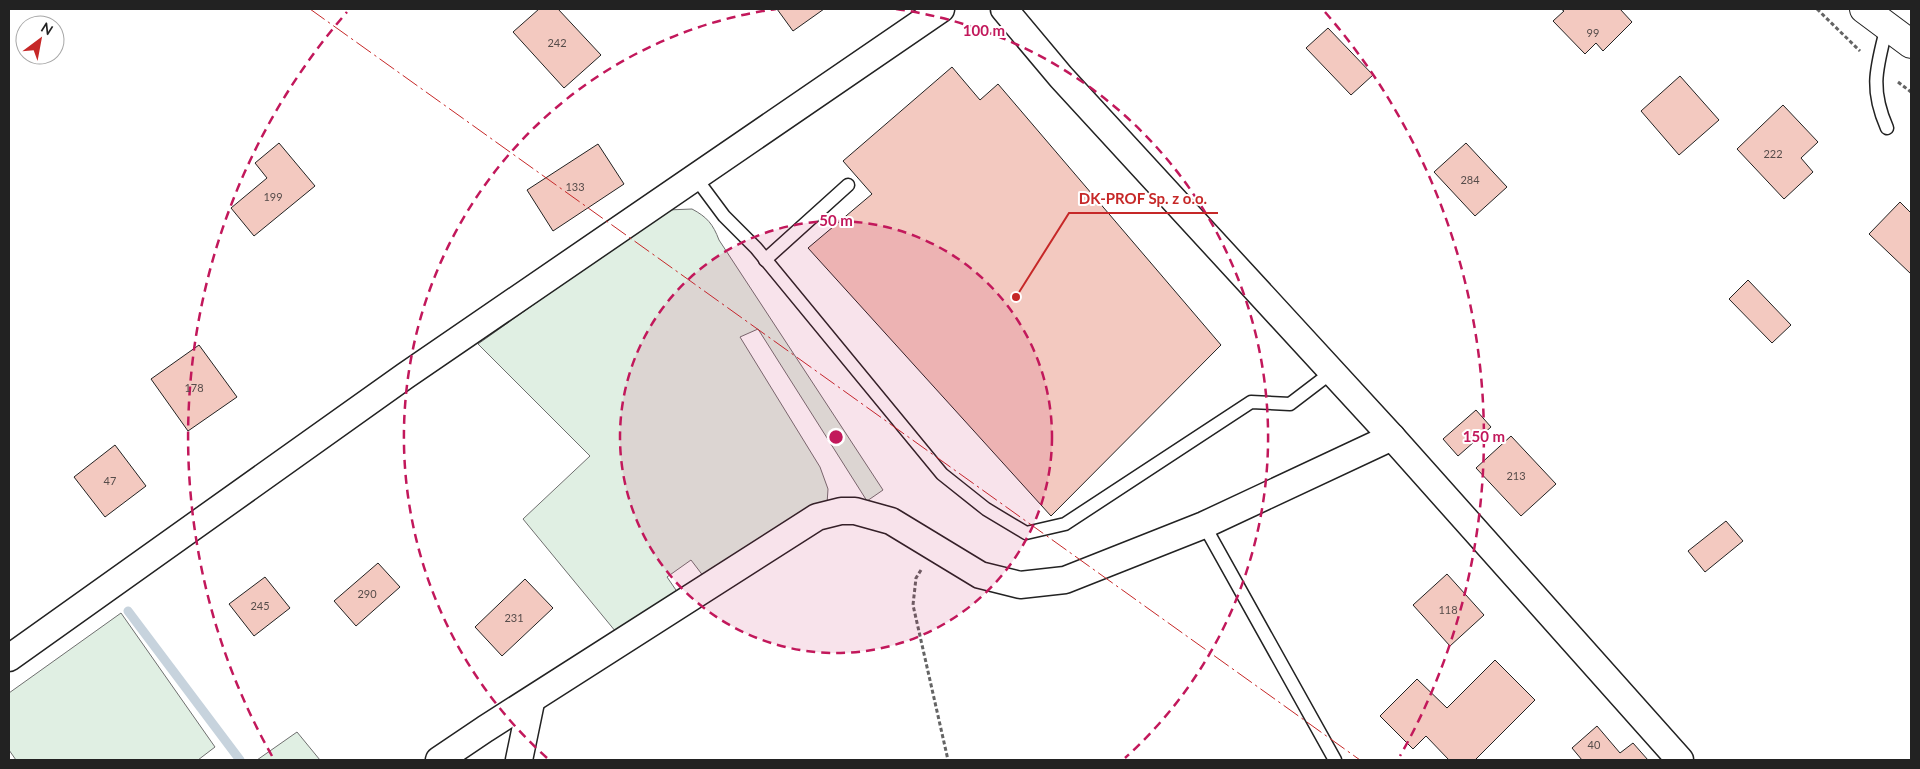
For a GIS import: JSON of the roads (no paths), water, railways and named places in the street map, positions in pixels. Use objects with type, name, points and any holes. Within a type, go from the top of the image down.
[{"type":"main road","points":[[1864,9],[1911,44]]},
{"type":"street","points":[[9,658],[405,376],[941,9]]},
{"type":"street","points":[[1004,9],[1061,77],[1392,437],[1680,760]]},
{"type":"street","points":[[439,760],[817,517],[841,511],[855,511],[891,521],[980,575],[1020,585],[1065,580],[1204,525],[1392,437]]},
{"type":"street","points":[[519,760],[531,702]]},
{"type":"lane","points":[[1887,26],[1877,67],[1876,93],[1879,109],[1887,128]]},
{"type":"lane","points":[[695,178],[724,216],[766,260],[942,474],[986,509],[1026,533],[1065,524],[1251,402],[1290,404],[1332,372]]},
{"type":"lane","points":[[766,260],[848,184]]},
{"type":"lane","points":[[1204,525],[1335,760]]},
{"type":"waterway","points":[[128,611],[240,760]]},
{"type":"place","name":"DK-PROF Sp. z o.o.","points":[[1016,297]]}]
